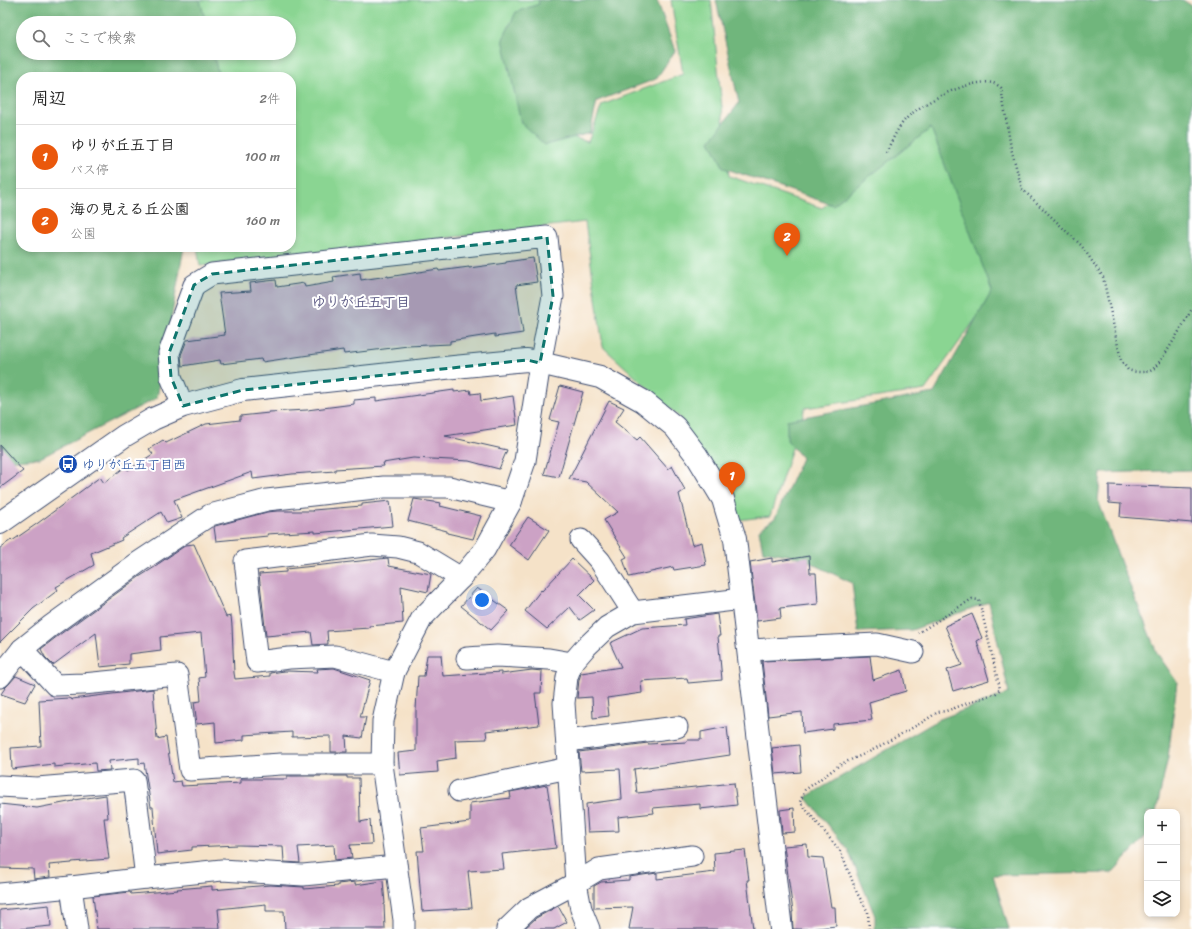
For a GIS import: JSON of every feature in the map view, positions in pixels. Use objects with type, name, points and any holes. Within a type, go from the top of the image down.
[{"type":"street","points":[[183,406],[171,377],[169,353],[194,285],[212,274],[547,237],[553,296],[540,363],[525,461],[511,502],[485,548],[461,578],[422,618],[394,672],[383,721],[382,764],[404,929]]},
{"type":"street","points":[[0,523],[124,436],[153,419],[183,406],[243,390],[527,360],[600,377],[643,401],[675,427],[697,456],[723,499],[735,538],[780,929]]},
{"type":"street","points":[[0,677],[22,649],[52,625],[139,562],[210,515],[267,500],[384,487],[449,487],[511,502]]},
{"type":"street","points":[[581,540],[600,561],[633,612]]},
{"type":"street","points":[[394,672],[335,656],[289,658],[257,662],[245,561],[372,545],[398,546],[418,552],[461,578]]},
{"type":"street","points":[[589,929],[581,910],[576,883],[568,768],[564,703],[567,677],[572,663],[607,627],[633,612],[742,599]]},
{"type":"street","points":[[748,650],[877,644],[913,652]]},
{"type":"street","points":[[22,649],[56,685],[83,684],[177,675],[190,770],[281,764],[382,764]]},
{"type":"street","points":[[467,658],[497,656],[549,659],[572,663]]},
{"type":"street","points":[[567,741],[677,727]]},
{"type":"street","points":[[459,791],[568,768]]},
{"type":"street","points":[[0,786],[37,788],[134,780],[146,878]]},
{"type":"street","points":[[507,929],[529,908],[599,869],[692,856]]},
{"type":"street","points":[[0,894],[222,870],[303,875],[396,866]]},
{"type":"street","points":[[71,887],[77,929]]},
{"type":"path","points":[[886,152],[904,120],[922,106],[940,95],[963,87],[979,83],[994,83],[1001,88],[1011,148],[1022,189],[1081,245],[1103,277],[1121,360],[1128,370],[1140,372],[1151,371],[1159,363],[1192,309]]},
{"type":"path","points":[[869,929],[868,912],[857,893],[841,852],[800,802],[804,790],[841,764],[869,752],[938,712],[946,711],[996,693],[1000,689],[979,600],[972,599],[918,632],[885,645]]},
{"type":"highlighted area","points":[[547,237],[553,296],[540,363],[527,360],[243,390],[183,406],[171,377],[169,353],[194,285],[212,274]]},
{"type":"green space","points":[[0,0],[200,0],[204,16],[16,16],[16,60],[215,60],[218,72],[16,72],[16,252],[183,252],[157,398],[40,458],[3,461],[0,454]]},
{"type":"green space","points":[[156,0],[543,0],[531,124],[588,142],[602,105],[683,74],[671,0],[711,0],[729,176],[822,208],[935,123],[997,289],[925,390],[805,408],[770,516],[739,520],[679,417],[603,347],[585,222],[200,266],[198,252],[296,252],[296,72],[167,72],[165,60],[296,60],[296,16],[158,16]]},
{"type":"green space","points":[[538,0],[657,0],[675,51],[656,79],[597,101],[590,133],[545,145],[521,123],[503,39],[516,12],[539,4]]},
{"type":"green space","points":[[716,0],[1183,0],[1192,6],[1192,470],[1101,473],[1098,500],[1122,566],[1157,653],[1177,682],[1168,758],[1157,809],[1144,809],[1144,838],[1112,873],[993,875],[1009,929],[875,929],[875,916],[848,850],[806,797],[940,719],[1009,693],[989,602],[912,630],[858,632],[852,583],[799,557],[763,551],[759,530],[775,518],[802,458],[787,440],[787,420],[934,393],[992,291],[931,128],[833,205],[724,168],[710,141],[739,103]]},
{"type":"building","points":[[533,258],[537,282],[516,285],[523,333],[495,337],[495,334],[450,341],[450,344],[408,346],[344,354],[343,350],[262,362],[261,359],[221,364],[220,360],[182,366],[181,355],[187,340],[225,335],[219,293],[251,291],[250,283],[276,280],[277,287],[304,283],[305,287],[334,282],[333,277],[360,273],[361,280],[438,269],[439,271],[469,268]]},
{"type":"building","points":[[560,386],[583,392],[559,477],[544,474],[559,422],[550,420]]},
{"type":"building","points":[[454,390],[454,392],[470,390],[471,394],[480,393],[481,401],[513,396],[517,425],[445,436],[507,450],[499,469],[469,461],[413,458],[383,463],[384,466],[335,469],[335,471],[253,479],[252,472],[174,500],[182,518],[167,523],[161,512],[121,538],[122,540],[91,553],[94,565],[56,587],[58,590],[33,609],[0,642],[0,548],[38,523],[100,477],[104,483],[125,467],[128,470],[153,454],[149,449],[163,440],[166,443],[206,424],[240,420],[240,416],[354,404],[354,400],[376,398],[376,401]]},
{"type":"building","points":[[609,401],[624,408],[615,422],[637,440],[640,437],[668,469],[672,466],[685,490],[679,494],[692,545],[702,542],[706,565],[674,570],[673,567],[629,577],[623,559],[627,557],[604,520],[618,512],[586,482],[569,479]]},
{"type":"building","points":[[0,445],[23,471],[0,488]]},
{"type":"building","points":[[1109,485],[1192,488],[1192,523],[1120,517],[1121,504],[1109,503]]},
{"type":"building","points":[[414,499],[441,503],[440,506],[481,516],[473,539],[408,521]]},
{"type":"building","points":[[390,501],[393,526],[315,533],[315,531],[267,534],[268,536],[216,541],[215,526],[267,512],[314,511],[313,510],[362,506],[362,504]]},
{"type":"building","points":[[528,517],[549,530],[529,560],[509,545]]},
{"type":"building","points":[[194,544],[226,617],[231,616],[235,679],[270,676],[270,673],[285,671],[318,672],[317,669],[334,668],[370,680],[360,717],[366,717],[362,738],[346,736],[347,752],[331,752],[331,736],[292,737],[292,732],[244,735],[244,740],[216,743],[215,722],[197,724],[194,702],[201,701],[199,678],[205,677],[201,633],[160,637],[161,650],[129,654],[129,664],[100,667],[96,633],[53,665],[45,657],[41,649],[59,635],[186,545]]},
{"type":"building","points":[[809,556],[810,573],[816,573],[818,604],[780,608],[781,618],[757,621],[750,562],[772,558],[772,562]]},
{"type":"building","points":[[388,558],[389,566],[431,574],[428,592],[401,586],[403,623],[369,626],[369,628],[327,631],[328,644],[313,645],[311,632],[266,636],[259,574],[286,572],[286,569]]},
{"type":"building","points":[[572,559],[594,580],[579,595],[594,610],[580,620],[570,607],[547,629],[525,611],[541,590],[542,591]]},
{"type":"building","points":[[477,588],[509,611],[491,630],[461,606]]},
{"type":"building","points":[[717,614],[720,636],[718,636],[722,680],[688,683],[687,678],[641,681],[642,693],[607,698],[609,716],[593,718],[592,697],[577,698],[581,673],[621,667],[610,643],[642,628],[685,625],[684,619]]},
{"type":"building","points":[[972,614],[982,638],[977,641],[989,680],[953,691],[947,670],[962,665],[945,626]]},
{"type":"building","points":[[427,655],[441,655],[443,676],[501,672],[501,674],[532,670],[542,671],[541,693],[535,693],[539,725],[486,731],[487,739],[455,740],[456,758],[437,761],[438,772],[400,775],[398,753],[416,751],[418,676],[424,676]]},
{"type":"building","points":[[870,656],[873,680],[902,670],[906,691],[869,702],[872,720],[833,724],[833,729],[803,733],[802,712],[768,716],[762,661]]},
{"type":"building","points":[[16,676],[35,684],[25,702],[1,694]]},
{"type":"building","points":[[153,689],[157,739],[166,737],[173,782],[181,781],[182,786],[241,783],[241,779],[287,779],[287,776],[347,776],[347,778],[359,778],[360,822],[370,820],[372,844],[350,845],[352,858],[335,860],[334,845],[298,847],[300,863],[284,862],[283,846],[238,845],[192,847],[192,850],[157,854],[153,807],[151,807],[144,763],[139,764],[139,758],[109,761],[110,770],[96,771],[95,763],[54,767],[54,764],[12,769],[11,748],[41,746],[39,700],[68,698],[73,700],[72,699]]},
{"type":"building","points":[[727,727],[730,755],[634,769],[637,793],[734,783],[737,805],[700,809],[700,804],[653,808],[654,813],[618,817],[619,831],[588,832],[586,804],[622,799],[620,769],[581,771],[579,752],[648,743],[687,742],[687,740],[701,740],[701,732]]},
{"type":"building","points":[[799,745],[801,772],[775,774],[772,748]]},
{"type":"building","points":[[547,785],[556,848],[502,854],[504,869],[468,871],[472,908],[422,911],[417,851],[424,851],[421,828],[470,822],[470,803],[511,798],[510,792]]},
{"type":"building","points":[[106,795],[108,818],[104,818],[109,859],[49,865],[50,877],[34,879],[33,869],[0,868],[0,804],[37,808]]},
{"type":"building","points":[[794,808],[795,832],[782,833],[780,810]]},
{"type":"building","points":[[807,844],[808,857],[823,858],[831,907],[835,907],[836,926],[793,929],[793,912],[784,846]]},
{"type":"building","points":[[745,850],[753,929],[629,929],[633,907],[594,908],[594,886],[601,882],[629,880],[629,877],[657,873],[657,879],[715,872],[714,853]]},
{"type":"building","points":[[383,881],[385,929],[285,929],[284,911],[266,911],[266,904],[218,909],[220,929],[97,929],[93,896],[212,886],[212,890],[270,885],[304,887],[304,889],[338,886],[338,884],[355,882],[355,885]]},
{"type":"building","points":[[49,905],[51,926],[0,929],[0,910]]},
{"type":"building","points":[[558,906],[567,922],[554,929],[524,929],[536,918]]},
{"type":"place","name":"海の見える丘公園","points":[[787,256]]},
{"type":"place","name":"ゆりが丘五丁目西","points":[[68,464]]},
{"type":"place","name":"ゆりが丘五丁目","points":[[732,495]]},
{"type":"district","name":"ゆりが丘五丁目","points":[[361,302]]}]
